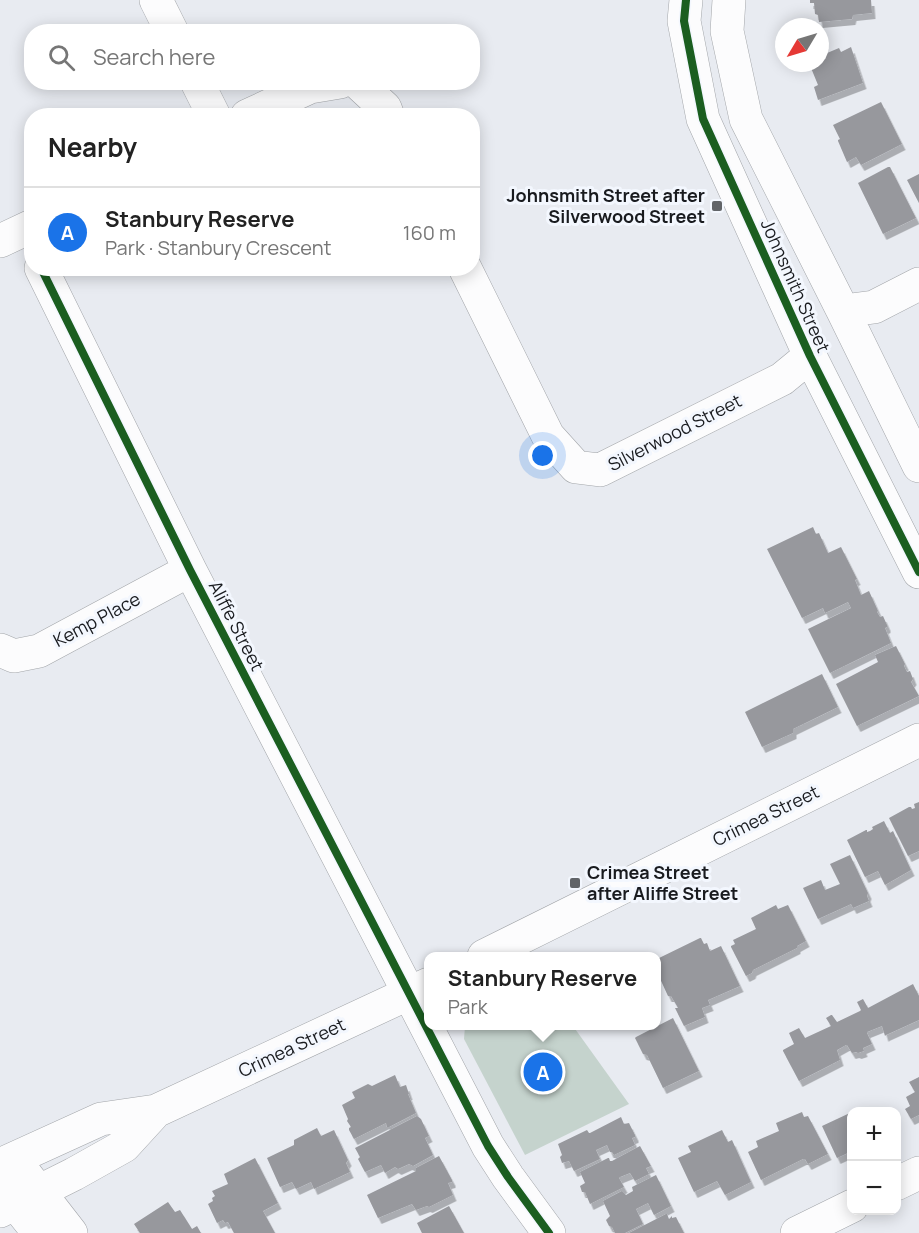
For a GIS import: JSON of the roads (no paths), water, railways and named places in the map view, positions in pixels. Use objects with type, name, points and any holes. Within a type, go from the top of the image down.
[{"type":"street","points":[[156,0],[168,24]]},
{"type":"street","name":"Johnsmith Street","points":[[686,0],[684,21],[703,118],[810,356],[919,572]]},
{"type":"street","name":"Johnsmith Street","points":[[729,0],[727,31],[746,119],[919,466]]},
{"type":"street","points":[[202,90],[210,108]]},
{"type":"street","points":[[264,108],[303,90]]},
{"type":"street","points":[[366,90],[385,108]]},
{"type":"street","name":"Aliffe Street","points":[[45,276],[190,570],[419,989]]},
{"type":"street","name":"Silverwood Street","points":[[469,276],[548,436],[576,467],[600,470],[782,379],[810,356]]},
{"type":"street","points":[[843,311],[874,307],[919,284]]},
{"type":"street","name":"Kemp Place","points":[[0,650],[14,656],[39,651],[190,570]]},
{"type":"street","name":"Crimea Street","points":[[494,952],[919,740]]},
{"type":"street","name":"Crimea Street","points":[[10,1180],[74,1174],[124,1146],[156,1111],[419,989]]},
{"type":"street","name":"Aliffe Street","points":[[437,1030],[488,1146],[549,1233]]},
{"type":"street","points":[[901,1182],[919,1173]]},
{"type":"street","points":[[10,1180],[39,1233]]},
{"type":"street","points":[[10,1180],[71,1233]]},
{"type":"street","points":[[796,1233],[847,1208]]},
{"type":"place","name":"Johnsmith Street after Silverwood Street","points":[[717,206]]},
{"type":"place","name":"Crimea Street after Aliffe Street","points":[[575,883]]},
{"type":"place","name":"Stanbury Reserve","points":[[543,1072]]}]
